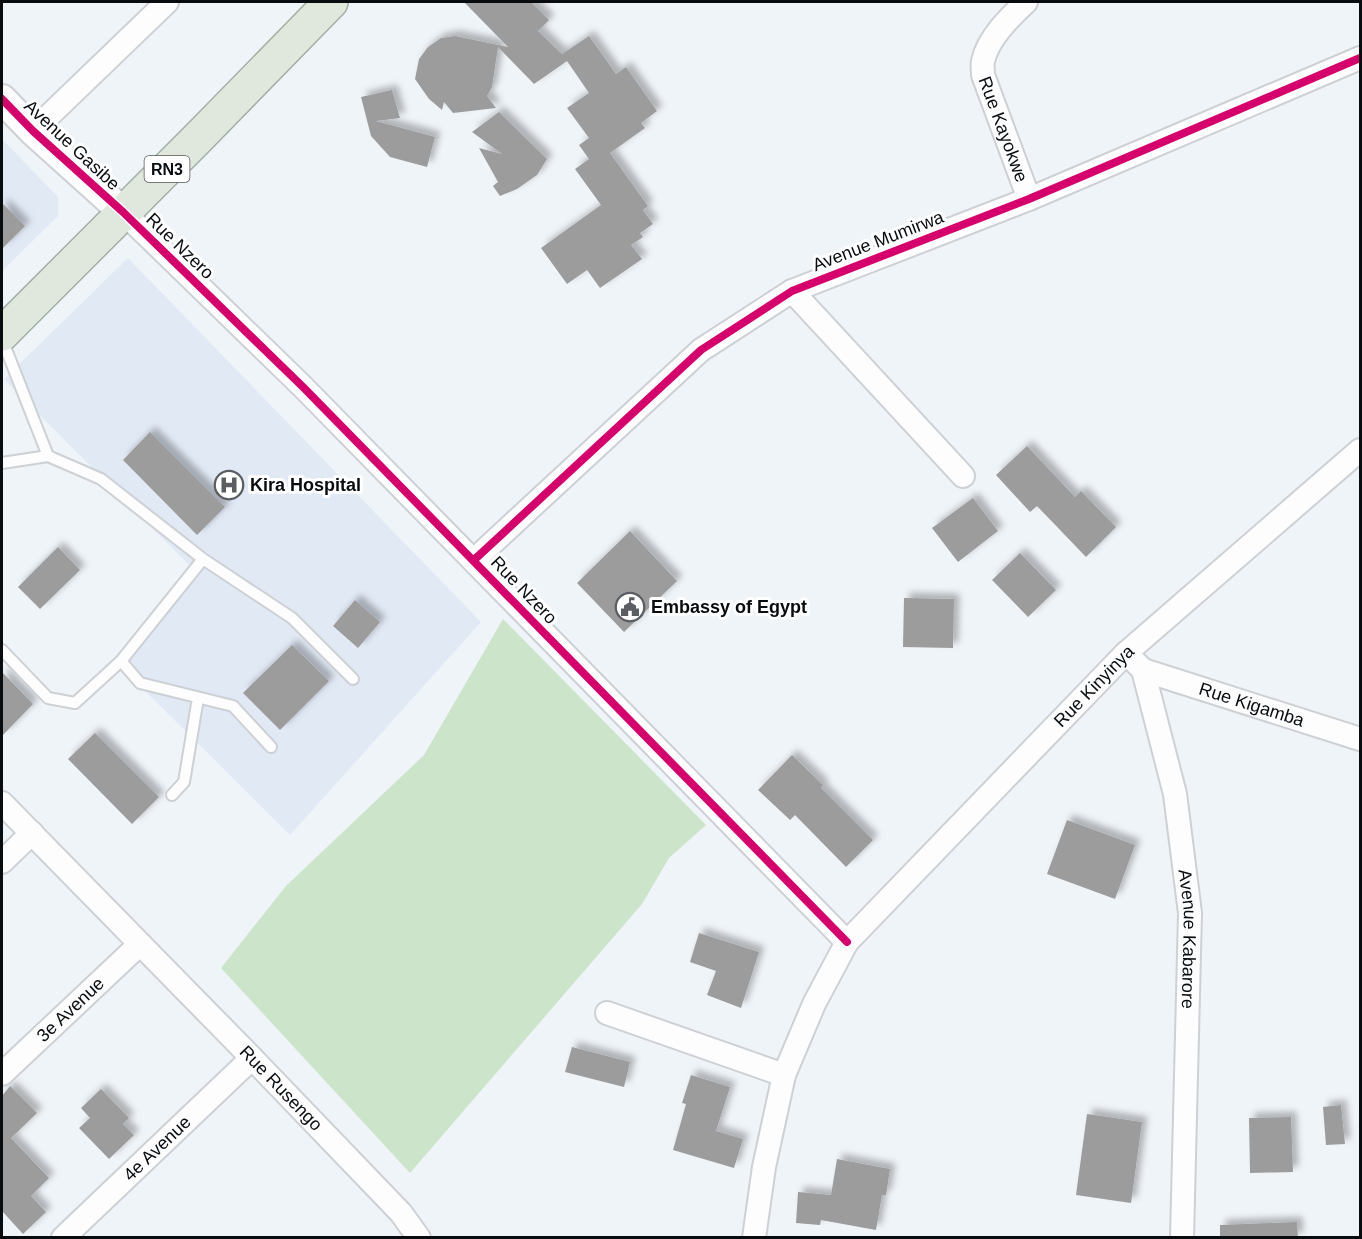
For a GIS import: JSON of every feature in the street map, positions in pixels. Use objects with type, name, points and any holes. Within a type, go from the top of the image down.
[{"type":"highway","name":"RN3","points":[[2,334],[331,2]]},
{"type":"street","points":[[33,131],[167,2]]},
{"type":"street","name":"Rue Kayokwe","points":[[1026,2],[1008,20],[989,46],[983,61],[983,75],[1029,199]]},
{"type":"street","name":"Avenue Mumirwa","points":[[474,560],[701,351],[792,291],[1029,199],[1360,58]]},
{"type":"street","name":"Avenue Gasibe","points":[[2,99],[33,131],[123,212]]},
{"type":"street","name":"Rue Nzero","points":[[123,212],[303,387],[847,942]]},
{"type":"street","points":[[792,291],[963,476]]},
{"type":"street","name":"Rue Kinyinya","points":[[754,1238],[764,1167],[784,1076],[814,1004],[847,942],[1126,653],[1360,450]]},
{"type":"street","points":[[1126,653],[1143,670]]},
{"type":"street","name":"Rue Kigamba","points":[[1143,670],[1360,739]]},
{"type":"street","name":"Avenue Kabarore","points":[[1143,670],[1175,795],[1190,913],[1182,1238]]},
{"type":"street","name":"Rue Rusengo","points":[[2,803],[252,1058],[401,1214],[419,1238]]},
{"type":"street","points":[[2,862],[32,833]]},
{"type":"street","name":"3e Avenue","points":[[2,1074],[140,944]]},
{"type":"street","points":[[607,1013],[784,1076]]},
{"type":"street","name":"4e Avenue","points":[[63,1238],[252,1058]]},
{"type":"lane","points":[[2,339],[48,456]]},
{"type":"lane","points":[[2,463],[48,456],[101,479],[203,559],[292,618],[353,679]]},
{"type":"lane","points":[[2,650],[48,698],[75,703],[120,661],[203,559]]},
{"type":"lane","points":[[120,661],[140,683],[232,706],[271,747]]},
{"type":"lane","points":[[172,795],[184,782],[198,698]]},
{"type":"shaded area","points":[[2,139],[58,197],[58,216],[2,271]]},
{"type":"shaded area","name":"Kira Hospital","points":[[128,258],[481,622],[290,835],[115,661],[196,572],[4,379]]},
{"type":"green space","points":[[503,619],[706,825],[669,858],[642,904],[410,1173],[221,968],[286,886],[424,755]]},
{"type":"building","points":[[464,2],[531,2],[549,20],[538,31],[565,57],[562,54],[589,36],[616,74],[626,67],[657,111],[641,123],[645,128],[610,153],[648,206],[643,210],[653,224],[640,233],[643,237],[631,245],[642,259],[600,288],[587,270],[567,284],[541,248],[601,205],[575,169],[589,159],[579,145],[589,138],[567,108],[589,93],[567,61],[534,84],[498,47],[492,87],[487,96],[496,108],[453,113],[444,102],[442,110],[429,99],[415,79],[419,59],[428,47],[441,38],[455,36],[508,47]]},
{"type":"building","points":[[392,90],[400,118],[376,121],[435,137],[427,167],[390,157],[371,136],[361,97]]},
{"type":"building","points":[[499,112],[547,159],[537,175],[517,189],[500,196],[493,186],[498,182],[479,148],[502,154],[472,132]]},
{"type":"building","points":[[2,203],[25,226],[2,249]]},
{"type":"building","points":[[150,432],[225,507],[197,535],[123,460]]},
{"type":"building","points":[[1027,446],[1075,497],[1081,491],[1116,527],[1086,557],[1037,506],[1030,512],[996,475]]},
{"type":"building","points":[[973,498],[998,531],[958,562],[932,528]]},
{"type":"building","points":[[630,531],[677,581],[624,632],[577,583]]},
{"type":"building","points":[[58,547],[80,570],[40,609],[18,587]]},
{"type":"building","points":[[1020,553],[1056,590],[1028,617],[992,580]]},
{"type":"building","points":[[904,598],[954,599],[953,648],[903,647]]},
{"type":"building","points":[[355,600],[380,622],[358,648],[333,626]]},
{"type":"building","points":[[292,645],[329,681],[280,730],[243,693]]},
{"type":"building","points":[[2,672],[33,704],[2,736]]},
{"type":"building","points":[[95,733],[159,797],[132,824],[68,759]]},
{"type":"building","points":[[792,755],[873,840],[846,867],[795,815],[790,820],[758,790]]},
{"type":"building","points":[[1067,820],[1135,845],[1115,899],[1047,874]]},
{"type":"building","points":[[699,933],[759,952],[741,1008],[707,995],[716,971],[690,962]]},
{"type":"building","points":[[572,1047],[630,1062],[624,1087],[565,1072]]},
{"type":"building","points":[[691,1075],[730,1087],[716,1131],[743,1139],[734,1168],[673,1150],[686,1104],[682,1103]]},
{"type":"building","points":[[10,1086],[37,1113],[11,1138],[49,1178],[31,1196],[46,1212],[23,1234],[2,1211],[2,1096]]},
{"type":"building","points":[[101,1089],[129,1118],[123,1124],[134,1135],[109,1159],[79,1128],[90,1118],[81,1108]]},
{"type":"building","points":[[1341,1105],[1345,1144],[1326,1145],[1323,1107]]},
{"type":"building","points":[[1087,1114],[1142,1122],[1131,1203],[1076,1195]]},
{"type":"building","points":[[1291,1117],[1293,1172],[1250,1173],[1249,1118]]},
{"type":"building","points":[[837,1159],[890,1169],[886,1195],[882,1195],[876,1230],[821,1220],[820,1225],[796,1223],[798,1192],[831,1195]]},
{"type":"building","points":[[1297,1222],[1298,1238],[1220,1238],[1220,1225]]},
{"type":"cycle path","points":[[474,560],[701,350],[792,291],[1029,199],[1360,58]]},
{"type":"cycle path","points":[[2,99],[33,131],[123,212],[303,387],[847,942]]},
{"type":"place","name":"Kira Hospital","points":[[229,485]]},
{"type":"place","name":"Embassy of Egypt","points":[[630,607]]}]
